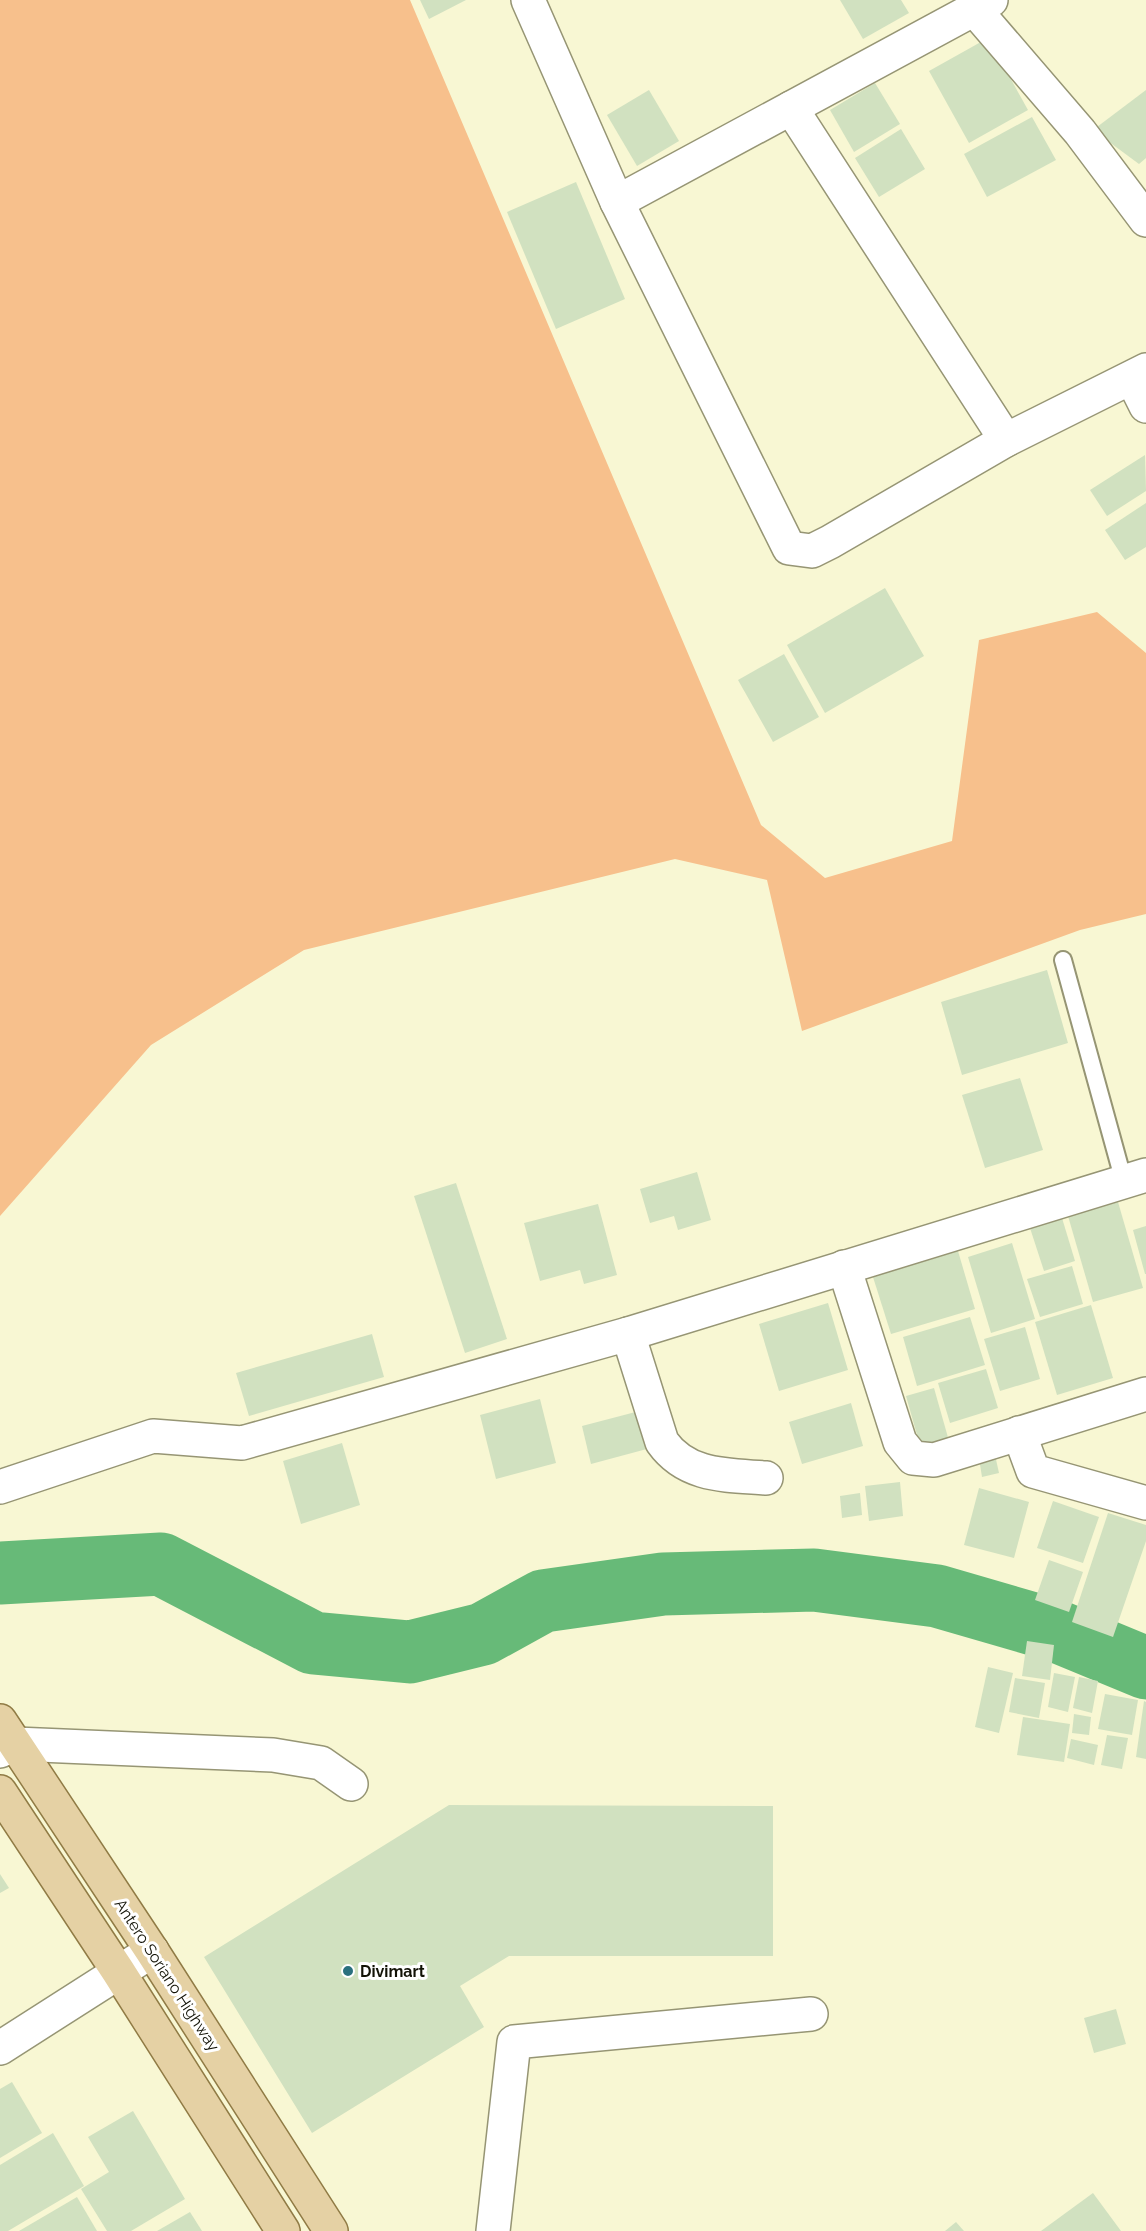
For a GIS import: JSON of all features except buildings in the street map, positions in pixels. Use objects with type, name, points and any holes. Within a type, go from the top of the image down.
[{"type":"main road","name":"Antero Soriano Highway","points":[[5,1738],[152,1951],[331,2231]]},
{"type":"main road","points":[[0,1792],[118,1971],[283,2231]]},
{"type":"street","points":[[538,4],[617,202],[789,548],[812,551],[1006,440],[1141,384]]},
{"type":"street","points":[[617,202],[983,5],[1146,220]]},
{"type":"street","points":[[792,108],[1006,440]]},
{"type":"street","points":[[0,1487],[153,1436],[242,1443],[628,1334],[1135,1178]]},
{"type":"street","points":[[844,1268],[900,1442],[913,1458],[934,1460],[1146,1394]]},
{"type":"street","points":[[628,1334],[662,1442],[671,1454],[688,1466],[714,1473],[766,1478]]},
{"type":"street","points":[[1019,1433],[1033,1471],[1146,1503]]},
{"type":"street","points":[[5,1738],[273,1755],[321,1763],[351,1784]]},
{"type":"street","points":[[0,2048],[152,1951]]},
{"type":"street","points":[[493,2231],[514,2042],[811,2014]]},
{"type":"lane","points":[[1063,960],[1135,1178]]},
{"type":"shaded area","points":[[0,0],[410,0],[761,825],[825,878],[952,841],[979,640],[1097,612],[1146,653],[1146,914],[1080,930],[802,1031],[767,880],[675,859],[304,950],[151,1045],[0,1216]]},
{"type":"waterway","points":[[0,1573],[161,1564],[313,1643],[410,1652],[483,1634],[543,1601],[663,1584],[814,1580],[937,1596],[1054,1630],[1146,1668]]},
{"type":"place","name":"Divimart","points":[[348,1971]]}]
